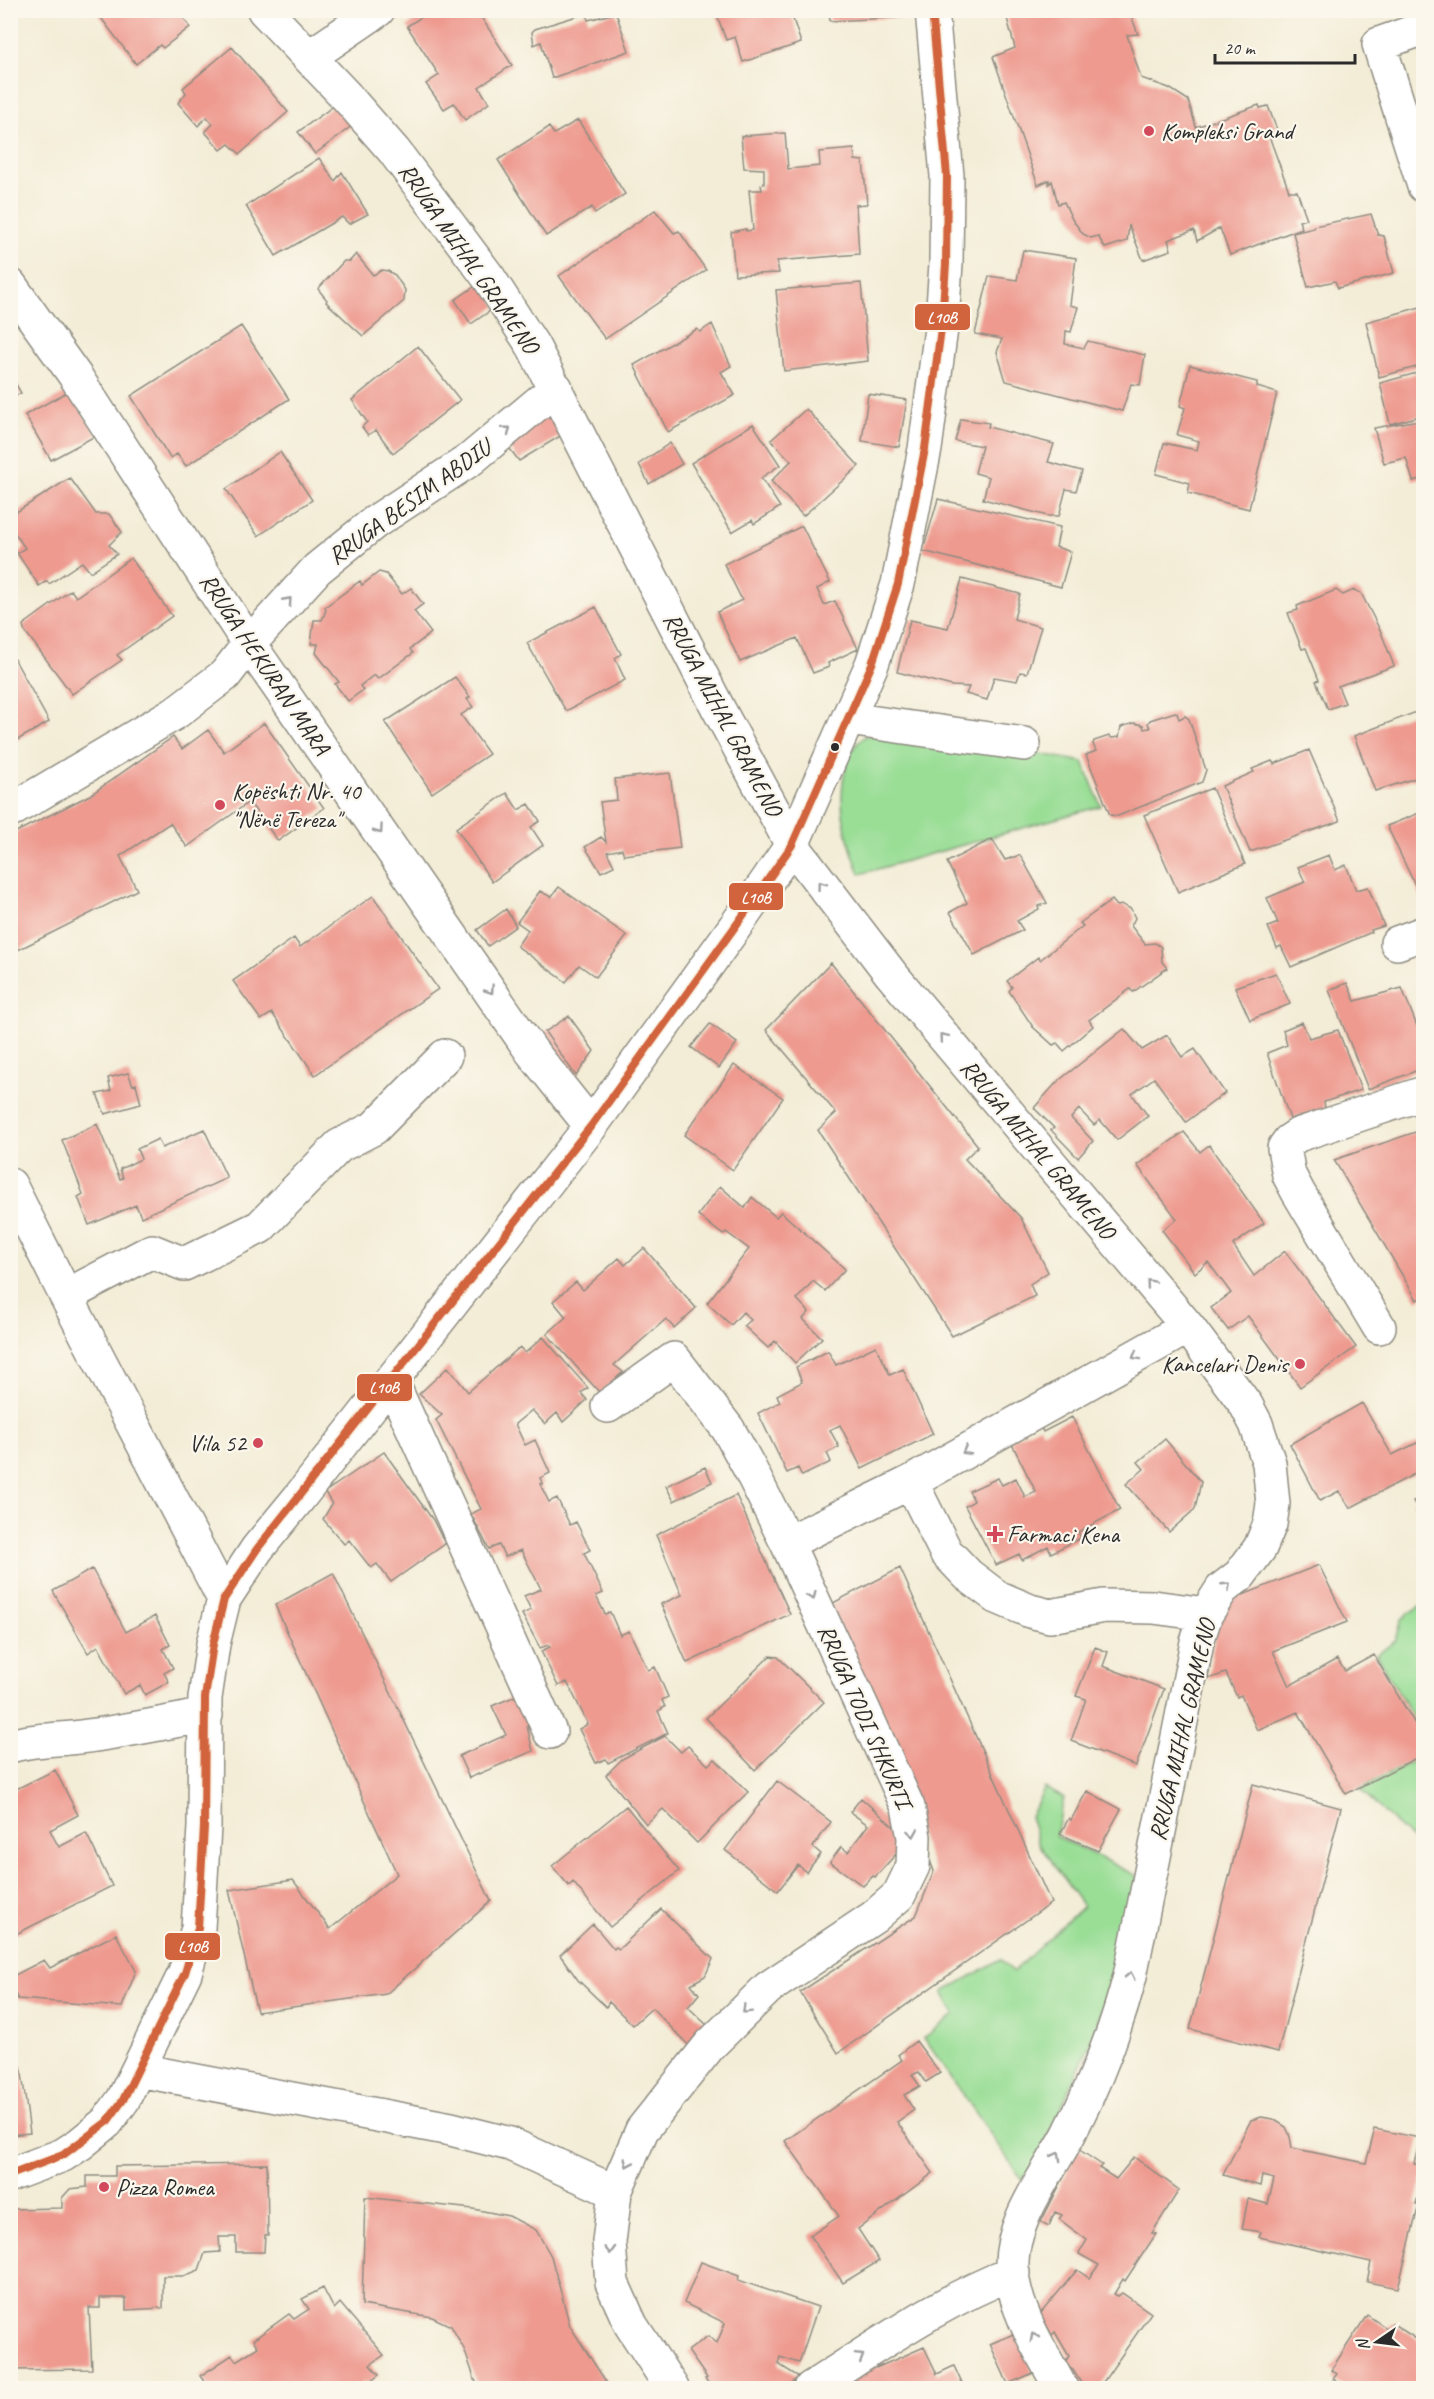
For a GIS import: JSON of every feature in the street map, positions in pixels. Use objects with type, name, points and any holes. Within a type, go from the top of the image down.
[{"type":"street","name":"RRUGA MIHAL GRAMENO","points":[[264,10],[394,151],[452,227],[533,346],[718,708],[792,845],[891,974],[1188,1327],[1246,1405],[1256,1424],[1269,1463],[1272,1483],[1273,1504],[1270,1524],[1260,1548],[1240,1575],[1222,1589],[1206,1614],[1197,1642],[1120,2017],[1083,2105],[1020,2224],[1013,2247],[1012,2272],[1015,2288],[1029,2327],[1061,2388]]},
{"type":"street","points":[[309,57],[378,10]]},
{"type":"street","points":[[10,2175],[47,2162],[80,2144],[107,2122],[123,2100],[185,1974],[198,1928],[204,1827],[205,1698],[213,1644],[225,1599],[257,1548],[591,1126],[792,845],[872,664],[898,584],[926,449],[937,369],[946,264],[947,176],[932,10]]},
{"type":"street","points":[[1424,28],[1379,44],[1424,186]]},
{"type":"street","name":"RRUGA HEKURAN MARA","points":[[10,285],[76,377],[249,644],[532,1052],[591,1126]]},
{"type":"street","name":"RRUGA BESIM ABDIU","points":[[10,811],[175,713],[225,675],[249,644],[317,569],[348,542],[471,459],[556,388]]},
{"type":"street","points":[[848,719],[1024,744]]},
{"type":"street","points":[[66,1296],[152,1251],[184,1264],[261,1227],[339,1146],[374,1128],[446,1056]]},
{"type":"street","points":[[1379,1326],[1294,1184],[1285,1161],[1284,1148],[1298,1135],[1424,1093]]},
{"type":"street","points":[[10,1185],[225,1599]]},
{"type":"street","points":[[787,1543],[911,1482],[1188,1327]]},
{"type":"street","name":"RRUGA TODI SHKURTI","points":[[608,1406],[674,1359],[728,1429],[787,1543],[908,1807],[914,1838],[913,1866],[899,1895],[873,1917],[768,1988],[710,2045],[642,2130],[615,2192],[609,2242],[612,2283],[631,2325],[672,2388]]},
{"type":"street","points":[[391,1380],[550,1732]]},
{"type":"street","points":[[911,1482],[946,1552],[968,1575],[998,1597],[1030,1611],[1050,1616],[1104,1606],[1153,1607],[1206,1614]]},
{"type":"street","points":[[10,1746],[24,1742],[131,1729],[206,1715]]},
{"type":"street","points":[[138,2070],[451,2129],[510,2144],[615,2192]]},
{"type":"street","points":[[811,2388],[975,2287],[1012,2272]]},
{"type":"green space","points":[[901,728],[1083,762],[1101,806],[860,874],[846,832],[842,804],[842,789],[848,760],[851,752],[864,737],[876,732]]},
{"type":"green space","points":[[1423,1604],[1423,1735],[1377,1655],[1396,1640],[1402,1619]]},
{"type":"green space","points":[[1423,1756],[1423,1850],[1360,1789]]},
{"type":"green space","points":[[1045,1788],[1064,1798],[1056,1836],[1137,1876],[1111,1989],[1090,2044],[1052,2128],[1023,2181],[924,2038],[955,2014],[943,1992],[1001,1959],[1013,1972],[1083,1906],[1038,1843],[1030,1816]]},
{"type":"building","points":[[95,10],[178,10],[190,27],[163,48],[160,45],[136,64]]},
{"type":"building","points":[[427,10],[489,10],[481,17],[512,65],[479,87],[489,103],[465,120],[454,103],[444,109],[426,84],[439,75],[407,26],[428,13]]},
{"type":"building","points":[[723,10],[790,10],[801,43],[743,62],[735,37],[726,40],[717,15]]},
{"type":"building","points":[[829,10],[909,10],[909,17],[830,21]]},
{"type":"building","name":"Kompleksi Grand","points":[[1014,10],[1129,10],[1138,34],[1127,35],[1141,78],[1169,88],[1188,100],[1196,127],[1259,105],[1260,108],[1268,106],[1279,135],[1269,136],[1289,191],[1297,191],[1307,219],[1299,221],[1302,228],[1230,255],[1220,228],[1197,241],[1194,230],[1168,240],[1171,250],[1143,260],[1129,225],[1127,241],[1105,248],[1098,236],[1091,238],[1083,234],[1072,219],[1064,202],[1058,204],[1052,181],[1049,184],[1049,180],[1038,185],[993,57],[1015,48],[1007,18],[1015,13]]},
{"type":"building","points":[[587,13],[588,20],[616,13],[629,51],[552,78],[541,42],[534,45],[532,32],[535,29]]},
{"type":"building","points":[[232,47],[288,112],[240,154],[229,144],[221,150],[205,132],[213,124],[207,117],[198,126],[178,103],[186,93],[183,88]]},
{"type":"building","points":[[335,105],[353,125],[315,154],[298,132]]},
{"type":"building","points":[[578,120],[625,194],[595,214],[592,207],[546,236],[498,160],[549,127],[554,134]]},
{"type":"building","points":[[785,133],[788,169],[820,166],[819,152],[854,149],[855,160],[863,161],[867,204],[856,205],[859,254],[777,261],[779,273],[735,275],[731,232],[753,230],[749,190],[762,190],[761,185],[764,184],[764,169],[744,168],[741,136]]},
{"type":"building","points":[[319,158],[335,181],[342,172],[368,214],[349,224],[342,217],[276,256],[246,206]]},
{"type":"building","points":[[655,210],[674,233],[679,231],[706,270],[605,339],[559,276]]},
{"type":"building","points":[[1371,214],[1378,235],[1384,236],[1394,273],[1338,288],[1335,281],[1308,287],[1293,233],[1314,228],[1314,226]]},
{"type":"building","points":[[1023,250],[1076,258],[1070,305],[1078,307],[1071,332],[1066,331],[1065,344],[1084,348],[1088,341],[1145,355],[1140,385],[1131,384],[1122,411],[1006,381],[997,352],[1002,339],[975,334],[989,276],[1017,280]]},
{"type":"building","points":[[356,254],[373,275],[382,270],[388,271],[395,275],[405,290],[404,301],[363,336],[326,302],[327,300],[318,289],[344,261],[350,261]]},
{"type":"building","points":[[481,282],[497,306],[471,324],[455,300]]},
{"type":"building","points":[[861,283],[868,361],[784,371],[776,290]]},
{"type":"building","points":[[1424,306],[1424,365],[1379,377],[1366,322]]},
{"type":"building","points":[[712,324],[731,366],[721,372],[735,395],[668,432],[634,365],[697,329],[700,332]]},
{"type":"building","points":[[241,326],[289,399],[186,466],[177,454],[170,458],[131,396]]},
{"type":"building","points":[[418,346],[460,400],[393,453],[376,430],[368,435],[362,427],[367,422],[352,400]]},
{"type":"building","points":[[1190,365],[1257,382],[1257,387],[1277,393],[1249,509],[1188,493],[1190,483],[1156,474],[1164,443],[1197,450],[1199,441],[1177,435],[1185,408],[1180,406]]},
{"type":"building","points":[[1424,371],[1424,415],[1390,424],[1380,383]]},
{"type":"building","points":[[10,374],[21,393],[10,399]]},
{"type":"building","points":[[69,391],[97,435],[51,460],[25,415]]},
{"type":"building","points":[[868,394],[907,400],[899,447],[862,441]]},
{"type":"building","points":[[545,409],[562,435],[519,461],[501,437]]},
{"type":"building","points":[[806,409],[859,466],[803,516],[771,481],[791,461],[771,440]]},
{"type":"building","points":[[961,419],[989,423],[988,427],[1054,444],[1048,462],[1082,471],[1076,491],[1066,489],[1059,516],[1048,516],[983,499],[989,477],[975,473],[982,446],[955,441]]},
{"type":"building","points":[[1424,419],[1424,478],[1413,481],[1406,458],[1384,463],[1374,428]]},
{"type":"building","points":[[753,424],[780,465],[761,478],[780,507],[754,524],[752,520],[732,532],[691,463]]},
{"type":"building","points":[[670,443],[682,464],[649,484],[639,464]]},
{"type":"building","points":[[280,452],[312,500],[258,536],[226,489]]},
{"type":"building","points":[[70,478],[96,514],[109,514],[122,532],[109,545],[117,554],[90,572],[82,562],[49,584],[47,581],[39,586],[17,553],[25,548],[10,526],[10,516]]},
{"type":"building","points":[[938,499],[1060,527],[1056,547],[1071,552],[1061,587],[923,551]]},
{"type":"building","points":[[802,526],[830,582],[817,589],[824,605],[835,601],[858,649],[828,663],[829,667],[813,673],[797,638],[740,662],[717,612],[742,600],[724,564]]},
{"type":"building","points":[[131,558],[172,616],[117,655],[122,660],[72,694],[24,630],[23,625],[71,590],[76,597]]},
{"type":"building","points":[[379,572],[386,574],[402,594],[411,588],[423,604],[414,611],[431,633],[410,649],[413,653],[378,679],[374,675],[360,686],[363,690],[348,701],[335,684],[339,682],[316,653],[318,644],[311,644],[314,620],[322,620],[325,607],[360,581],[362,585]]},
{"type":"building","points":[[962,579],[1020,594],[1014,619],[1041,627],[1027,673],[1020,672],[1017,681],[994,677],[987,700],[966,694],[969,687],[952,686],[897,672],[910,620],[948,628]]},
{"type":"building","points":[[1336,590],[1343,595],[1354,590],[1361,593],[1381,632],[1394,666],[1338,686],[1345,703],[1328,709],[1306,648],[1302,649],[1288,613],[1298,610],[1297,606]]},
{"type":"building","points":[[596,607],[621,654],[615,658],[625,680],[566,711],[527,643]]},
{"type":"building","points":[[10,651],[49,722],[12,743],[10,741]]},
{"type":"building","points":[[455,677],[470,697],[467,699],[473,707],[461,715],[489,754],[432,793],[385,722]]},
{"type":"building","points":[[1424,709],[1424,767],[1417,769],[1419,777],[1375,791],[1354,736]]},
{"type":"building","points":[[1175,712],[1179,719],[1185,716],[1189,719],[1206,770],[1202,782],[1118,816],[1110,815],[1086,755],[1096,751],[1094,741],[1109,736],[1119,737],[1121,727],[1134,723],[1143,725],[1144,729],[1150,728],[1148,723],[1150,720]]},
{"type":"building","points":[[264,723],[324,808],[278,841],[249,802],[187,847],[170,823],[120,856],[137,890],[10,954],[10,835],[90,795],[173,737],[182,749],[208,730],[224,752]]},
{"type":"building","points":[[1309,750],[1340,821],[1250,852],[1222,786],[1254,772],[1252,769],[1272,761],[1274,764]]},
{"type":"building","points":[[670,773],[680,848],[624,855],[622,849],[607,852],[614,866],[601,872],[585,847],[601,837],[606,842],[600,802],[617,800],[615,779]]},
{"type":"building","points":[[1212,788],[1245,864],[1178,892],[1144,815]]},
{"type":"building","points":[[507,793],[518,810],[529,804],[540,821],[531,827],[543,845],[492,882],[456,828]]},
{"type":"building","points":[[1424,811],[1424,904],[1387,826]]},
{"type":"building","points":[[992,839],[1005,860],[1020,855],[1047,903],[1038,906],[1039,909],[1017,921],[1023,930],[974,955],[950,912],[967,903],[947,862]]},
{"type":"building","points":[[1329,855],[1335,870],[1346,865],[1356,890],[1368,887],[1384,926],[1291,967],[1281,946],[1277,948],[1268,927],[1278,923],[1267,898],[1305,882],[1298,867]]},
{"type":"building","points":[[559,887],[627,936],[596,977],[579,965],[566,982],[517,946],[528,930],[517,922],[540,891],[551,897]]},
{"type":"building","points":[[373,896],[438,989],[315,1075],[272,1013],[261,1020],[233,981],[294,938],[300,947]]},
{"type":"building","points":[[1112,900],[1117,906],[1123,905],[1131,909],[1135,918],[1131,926],[1145,944],[1155,943],[1161,947],[1162,962],[1167,968],[1133,992],[1130,989],[1089,1020],[1093,1026],[1064,1051],[1057,1043],[1053,1045],[1033,1027],[1009,991],[1012,987],[1007,981],[1038,957],[1040,960],[1083,926],[1080,923]]},
{"type":"building","points":[[506,909],[516,926],[488,946],[477,930]]},
{"type":"building","points":[[831,963],[978,1146],[965,1159],[1021,1218],[1048,1272],[1030,1284],[1035,1296],[952,1336],[818,1130],[836,1113],[766,1030]]},
{"type":"building","points":[[1276,973],[1290,1004],[1250,1020],[1235,987]]},
{"type":"building","points":[[1347,983],[1355,1001],[1402,988],[1424,1044],[1424,1068],[1368,1089],[1329,990]]},
{"type":"building","points":[[569,1016],[594,1051],[576,1076],[545,1032]]},
{"type":"building","points":[[1302,1022],[1309,1038],[1338,1030],[1361,1090],[1324,1102],[1325,1108],[1290,1119],[1267,1053],[1287,1045],[1283,1030]]},
{"type":"building","points":[[710,1024],[737,1043],[719,1068],[691,1047]]},
{"type":"building","points":[[1124,1029],[1142,1050],[1167,1035],[1182,1057],[1195,1049],[1225,1093],[1186,1122],[1154,1078],[1132,1094],[1148,1116],[1117,1140],[1100,1120],[1094,1125],[1079,1109],[1071,1118],[1093,1141],[1078,1158],[1051,1130],[1054,1128],[1034,1108],[1057,1082]]},
{"type":"building","points":[[734,1065],[783,1098],[733,1170],[684,1135]]},
{"type":"building","points":[[128,1073],[133,1085],[136,1084],[141,1104],[105,1114],[97,1094],[111,1091],[108,1078]]},
{"type":"building","points":[[97,1124],[120,1179],[123,1178],[120,1169],[141,1159],[137,1149],[158,1139],[162,1148],[204,1129],[227,1178],[141,1217],[136,1205],[89,1225],[78,1197],[83,1194],[62,1140]]},
{"type":"building","points":[[1424,1129],[1424,1296],[1417,1300],[1334,1160]]},
{"type":"building","points":[[1184,1132],[1200,1152],[1209,1145],[1264,1223],[1233,1245],[1254,1276],[1285,1251],[1356,1347],[1300,1387],[1248,1316],[1228,1330],[1211,1308],[1231,1293],[1208,1262],[1195,1273],[1162,1230],[1177,1219],[1137,1165]]},
{"type":"building","points":[[720,1186],[745,1208],[752,1197],[776,1217],[781,1212],[845,1269],[825,1291],[813,1281],[797,1299],[809,1312],[803,1319],[822,1338],[795,1363],[775,1341],[768,1348],[744,1326],[751,1320],[743,1312],[731,1325],[707,1303],[749,1249],[726,1232],[723,1235],[698,1215]]},
{"type":"building","points":[[644,1248],[696,1308],[674,1328],[666,1319],[614,1365],[623,1372],[600,1393],[547,1334],[566,1317],[553,1301],[576,1282],[583,1290],[619,1258],[625,1265]]},
{"type":"building","points":[[543,1337],[588,1388],[581,1393],[587,1400],[563,1422],[557,1413],[545,1424],[532,1410],[515,1424],[525,1445],[535,1440],[550,1473],[540,1478],[543,1484],[540,1484],[549,1502],[557,1498],[570,1525],[576,1522],[590,1550],[584,1553],[603,1593],[596,1596],[605,1614],[610,1612],[620,1635],[629,1631],[648,1670],[655,1667],[668,1697],[662,1700],[665,1707],[658,1711],[668,1733],[608,1763],[606,1759],[596,1763],[579,1729],[588,1724],[567,1682],[558,1686],[541,1651],[550,1647],[548,1645],[540,1648],[522,1614],[531,1610],[524,1596],[541,1589],[521,1550],[505,1557],[499,1545],[489,1549],[471,1514],[481,1509],[436,1420],[442,1415],[419,1394],[448,1367],[468,1392],[520,1347],[525,1353]]},
{"type":"building","points":[[876,1346],[890,1375],[903,1369],[933,1434],[862,1469],[840,1425],[830,1430],[839,1447],[827,1453],[831,1462],[802,1476],[798,1468],[787,1473],[758,1413],[780,1402],[777,1395],[802,1382],[796,1367],[828,1351],[836,1365]]},
{"type":"building","points":[[1362,1403],[1392,1455],[1421,1441],[1424,1446],[1424,1469],[1350,1508],[1339,1491],[1320,1501],[1290,1444]]},
{"type":"building","points":[[1072,1417],[1120,1510],[1078,1532],[1081,1538],[1051,1553],[1048,1546],[1022,1560],[1019,1554],[996,1565],[965,1506],[974,1501],[969,1491],[998,1478],[1002,1485],[1016,1478],[1025,1497],[1036,1492],[1010,1440],[1040,1426],[1043,1432]]},
{"type":"building","points":[[1165,1439],[1201,1482],[1195,1509],[1169,1532],[1126,1484],[1144,1469],[1138,1462]]},
{"type":"building","points":[[384,1452],[433,1520],[445,1544],[391,1582],[377,1564],[371,1568],[349,1540],[344,1544],[323,1519],[332,1504],[325,1492]]},
{"type":"building","points":[[705,1467],[712,1482],[674,1501],[666,1486]]},
{"type":"building","points":[[736,1495],[790,1614],[687,1663],[661,1604],[682,1595],[656,1535]]},
{"type":"building","points":[[1424,1496],[1424,1519],[1413,1501]]},
{"type":"building","points":[[1319,1565],[1347,1622],[1273,1651],[1289,1686],[1337,1659],[1345,1671],[1374,1655],[1424,1739],[1424,1754],[1346,1794],[1298,1712],[1257,1730],[1241,1695],[1237,1697],[1226,1673],[1208,1679],[1220,1604]]},
{"type":"building","points":[[900,1568],[1051,1903],[838,2053],[800,1992],[916,1916],[934,1871],[831,1604]]},
{"type":"building","points":[[92,1569],[126,1632],[155,1616],[170,1645],[163,1649],[173,1668],[164,1673],[169,1682],[145,1695],[140,1685],[124,1694],[98,1646],[88,1653],[53,1591]]},
{"type":"building","points":[[333,1573],[491,1901],[386,1994],[257,2012],[229,1890],[293,1880],[330,1929],[397,1874],[275,1605]]},
{"type":"building","points":[[1095,1647],[1108,1652],[1103,1666],[1164,1689],[1136,1766],[1071,1741],[1086,1699],[1076,1696]]},
{"type":"building","points":[[770,1656],[778,1657],[824,1702],[755,1770],[706,1718]]},
{"type":"building","points":[[518,1695],[532,1724],[527,1726],[533,1751],[469,1778],[459,1756],[506,1735],[492,1706]]},
{"type":"building","points":[[665,1736],[681,1752],[688,1746],[708,1765],[715,1759],[748,1792],[697,1843],[663,1809],[646,1824],[606,1775],[622,1759]]},
{"type":"building","points":[[55,1770],[78,1815],[50,1830],[59,1847],[86,1833],[112,1886],[10,1937],[10,1792]]},
{"type":"building","points":[[777,1781],[831,1822],[813,1847],[821,1854],[806,1872],[798,1865],[778,1891],[725,1850]]},
{"type":"building","points":[[1253,1784],[1341,1808],[1278,2052],[1190,2029]]},
{"type":"building","points":[[1087,1791],[1121,1809],[1098,1851],[1060,1834],[1069,1818],[1071,1820]]},
{"type":"building","points":[[861,1798],[909,1840],[875,1877],[873,1876],[863,1886],[830,1862],[841,1847],[848,1852],[868,1825],[850,1812]]},
{"type":"building","points":[[626,1806],[679,1871],[610,1927],[573,1882],[569,1886],[552,1866]]},
{"type":"building","points":[[661,1909],[713,1959],[705,1976],[691,1984],[699,1994],[688,2007],[708,2026],[690,2047],[652,2008],[633,2025],[609,2002],[606,2007],[578,1980],[560,1955],[593,1924],[614,1949],[616,1947],[619,1949]]},
{"type":"building","points":[[116,1934],[136,1971],[122,2007],[18,1999],[10,1986],[11,1977],[44,1960],[50,1968]]},
{"type":"building","points":[[916,2041],[940,2073],[926,2082],[919,2072],[912,2075],[920,2086],[904,2095],[914,2110],[897,2122],[933,2173],[858,2229],[879,2261],[843,2283],[810,2236],[839,2216],[785,2141],[902,2060],[898,2055]]},
{"type":"building","points":[[21,2066],[30,2133],[10,2135],[10,2068]]},
{"type":"building","points":[[1261,2117],[1273,2119],[1286,2127],[1292,2148],[1366,2163],[1375,2129],[1420,2138],[1414,2164],[1424,2166],[1424,2175],[1398,2288],[1367,2282],[1371,2262],[1259,2237],[1261,2232],[1242,2229],[1248,2199],[1268,2204],[1274,2179],[1262,2176],[1260,2186],[1223,2175],[1251,2120]]},
{"type":"building","points":[[1078,2149],[1102,2165],[1099,2168],[1116,2179],[1134,2157],[1179,2190],[1152,2233],[1156,2234],[1114,2294],[1118,2296],[1122,2293],[1151,2313],[1099,2388],[1084,2388],[1073,2370],[1064,2364],[1069,2356],[1055,2332],[1052,2335],[1040,2314],[1077,2270],[1089,2278],[1099,2265],[1079,2254],[1087,2240],[1059,2219],[1062,2215],[1055,2212],[1049,2226],[1041,2222]]},
{"type":"building","points":[[267,2164],[268,2235],[265,2235],[264,2252],[236,2252],[236,2237],[219,2237],[220,2252],[205,2253],[199,2270],[184,2276],[163,2276],[163,2308],[126,2310],[126,2298],[100,2298],[100,2308],[89,2308],[92,2369],[10,2370],[10,2209],[62,2208],[62,2198],[70,2189],[87,2187],[87,2176],[115,2176],[115,2166]]},
{"type":"building","points":[[365,2197],[473,2209],[509,2216],[536,2230],[551,2256],[570,2326],[610,2388],[478,2388],[464,2349],[451,2326],[432,2317],[362,2305]]},
{"type":"building","points":[[701,2262],[739,2276],[738,2280],[818,2307],[799,2363],[780,2357],[778,2364],[799,2377],[785,2388],[713,2388],[705,2379],[707,2378],[688,2351],[708,2336],[717,2343],[725,2323],[684,2303]]},
{"type":"building","points":[[323,2288],[334,2309],[340,2303],[384,2355],[370,2365],[379,2375],[366,2385],[363,2382],[365,2386],[362,2388],[209,2388],[200,2376],[232,2355],[236,2361],[258,2347],[253,2340],[289,2314],[294,2319],[309,2309],[302,2299]]},
{"type":"building","points":[[1367,2315],[1388,2329],[1392,2323],[1424,2344],[1424,2388],[1347,2388],[1333,2379],[1337,2374],[1331,2370]]},
{"type":"building","points":[[1016,2333],[1033,2373],[1008,2384],[990,2344]]},
{"type":"building","points":[[924,2347],[937,2374],[954,2366],[964,2388],[845,2388],[840,2377],[872,2361],[876,2368]]},
{"type":"transit line","name":"L10B","points":[[10,2175],[63,2155],[107,2122],[123,2100],[185,1973],[198,1928],[204,1827],[205,1698],[213,1644],[224,1599],[257,1549],[591,1126],[792,845],[872,664],[898,584],[925,449],[942,321],[946,264],[947,176],[932,10]]},
{"type":"place","name":"Kompleksi Grand","points":[[1149,131]]},
{"type":"place","name":"Kopështi Nr. 40 \"Nënë Tereza\"","points":[[220,805]]},
{"type":"place","name":"Kancelari Denis","points":[[1300,1364]]},
{"type":"place","name":"Vila 52","points":[[258,1443]]},
{"type":"place","name":"Farmaci Kena","points":[[995,1534]]},
{"type":"place","name":"Pizza Romea","points":[[104,2187]]}]
